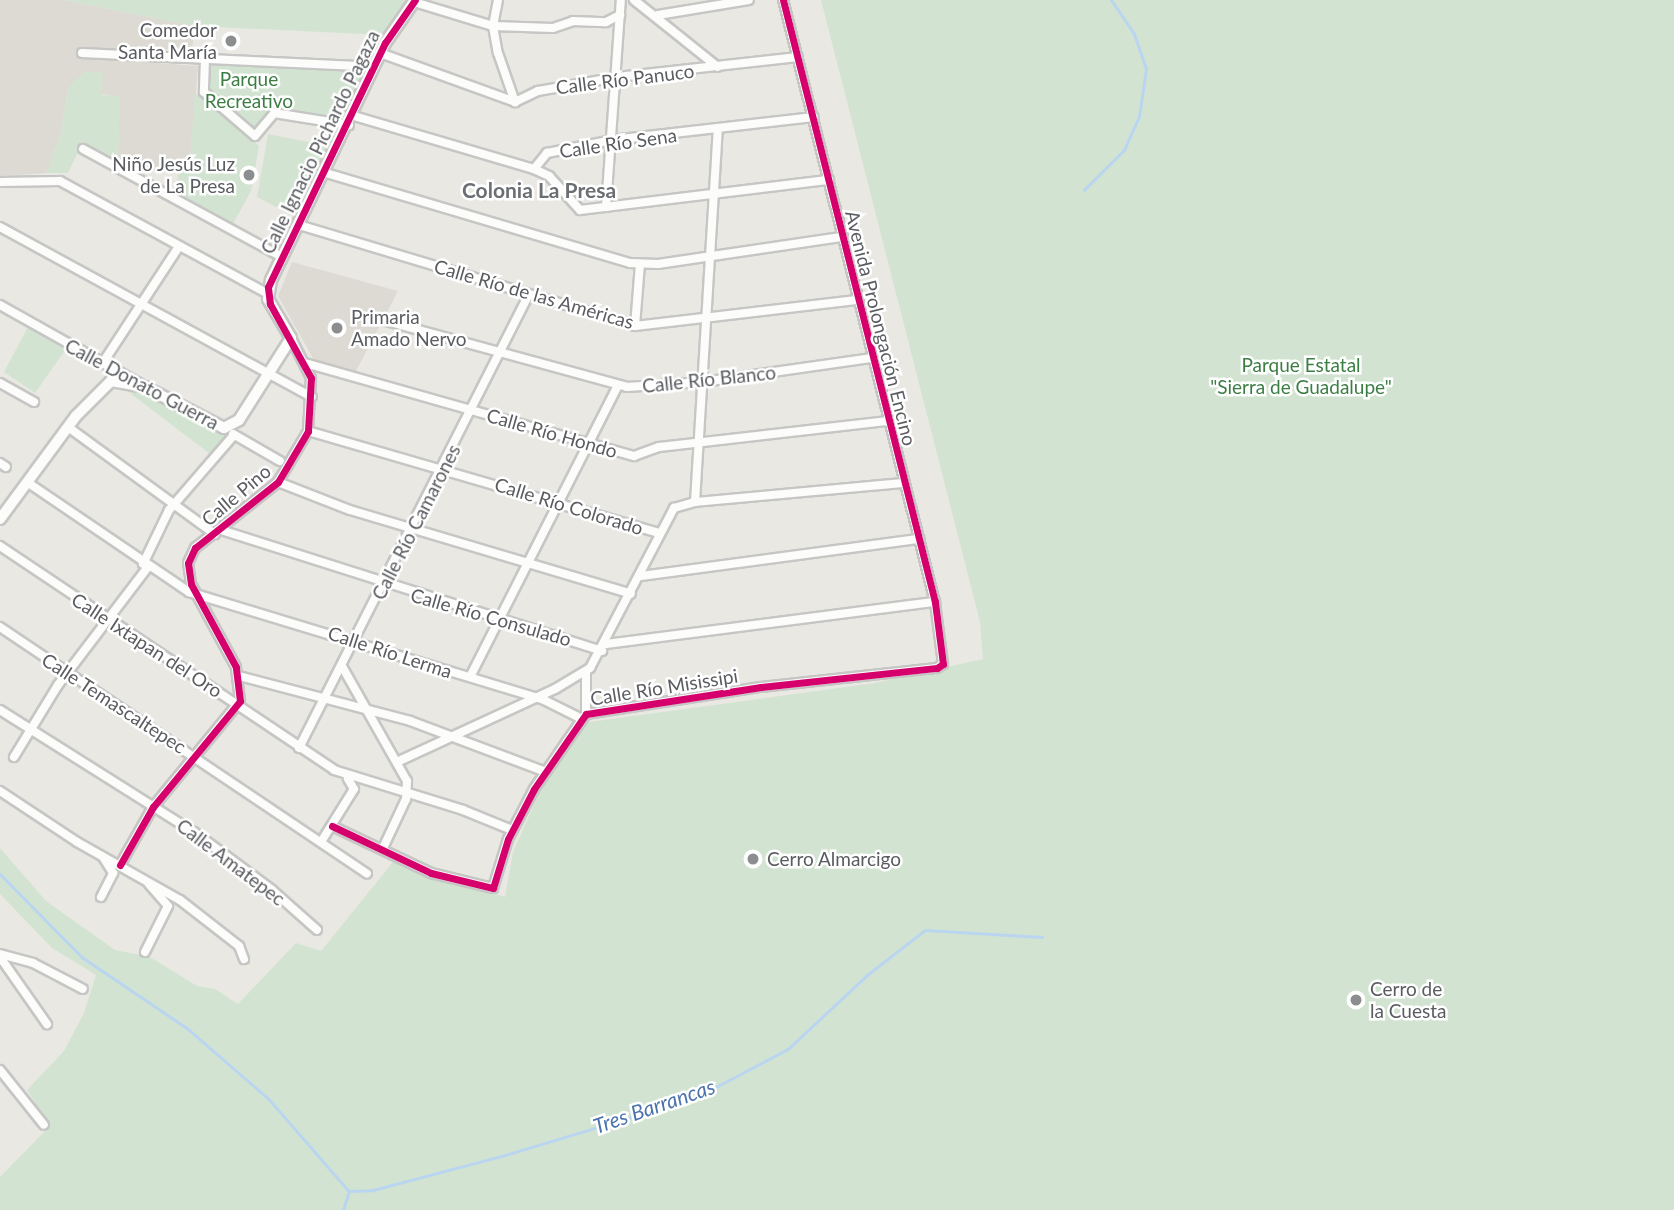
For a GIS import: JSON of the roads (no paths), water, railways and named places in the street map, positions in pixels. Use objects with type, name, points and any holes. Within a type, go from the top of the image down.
[{"type":"street","points":[[498,0],[493,26],[515,102]]},
{"type":"street","points":[[606,207],[621,0]]},
{"type":"street","points":[[634,0],[658,15],[718,67]]},
{"type":"street","points":[[658,15],[749,0]]},
{"type":"street","name":"Avenida Prolongación Encino","points":[[783,0],[887,421],[920,539],[935,602],[943,664]]},
{"type":"street","points":[[415,1],[493,26],[552,27],[573,22],[606,22],[621,15]]},
{"type":"street","name":"Calle Ignacio Pichardo Pagaza","points":[[269,299],[282,257],[351,121],[380,53],[415,1]]},
{"type":"street","points":[[82,53],[374,67]]},
{"type":"street","points":[[380,53],[515,102]]},
{"type":"street","name":"Calle Río Panuco","points":[[515,102],[538,91],[617,77],[798,57]]},
{"type":"street","name":"Calle Río Sena","points":[[205,59],[204,92],[255,136],[272,114],[351,121],[534,169],[547,153],[612,140],[719,130],[814,117]]},
{"type":"street","points":[[695,502],[719,130]]},
{"type":"street","points":[[83,149],[282,257]]},
{"type":"street","points":[[534,169],[551,178],[576,208],[606,207],[829,180]]},
{"type":"street","points":[[326,173],[640,264],[841,237]]},
{"type":"street","points":[[0,182],[60,181],[269,299]]},
{"type":"street","name":"Calle Río de las Américas","points":[[299,225],[635,326],[858,300]]},
{"type":"street","points":[[0,227],[312,397]]},
{"type":"street","points":[[102,364],[178,248]]},
{"type":"street","points":[[635,326],[640,264]]},
{"type":"street","name":"Calle Río Camarones","points":[[299,748],[327,699],[529,294]]},
{"type":"street","name":"Calle Pino","points":[[239,705],[239,676],[189,579],[188,563],[192,551],[278,482],[308,431],[312,397],[304,363],[269,299]]},
{"type":"street","name":"Calle Donato Guerra","points":[[0,305],[280,461]]},
{"type":"street","name":"Calle Río Blanco","points":[[386,321],[618,386],[703,382],[872,358]]},
{"type":"street","points":[[14,757],[30,729],[109,621],[146,565],[175,503],[232,432],[291,338]]},
{"type":"street","name":"Calle Río Hondo","points":[[304,363],[587,445],[634,456],[659,447],[887,421]]},
{"type":"street","points":[[0,519],[68,427],[106,383],[117,380],[145,387]]},
{"type":"street","points":[[0,383],[34,402]]},
{"type":"street","points":[[470,677],[618,386]]},
{"type":"street","name":"Calle Río Consulado","points":[[68,427],[218,532],[498,621],[604,648],[935,602]]},
{"type":"street","name":"Calle Río Colorado","points":[[308,431],[443,468],[659,533],[670,511],[695,502],[904,483]]},
{"type":"street","name":"Calle Río Lerma","points":[[27,482],[146,565],[197,595],[470,677],[583,716]]},
{"type":"street","points":[[278,482],[350,510],[528,561],[631,594]]},
{"type":"street","points":[[398,761],[586,672],[604,648],[641,576],[659,533]]},
{"type":"street","points":[[641,576],[920,539]]},
{"type":"street","name":"Calle Ixtapan del Oro","points":[[0,546],[299,748],[344,775],[463,810],[512,830]]},
{"type":"street","name":"Calle Temascaltepec","points":[[0,627],[69,675],[193,754],[367,874]]},
{"type":"street","name":"Calle Río Misissipi","points":[[583,716],[761,687],[937,668],[943,664]]},
{"type":"street","points":[[332,826],[383,848],[407,795],[398,761],[342,668]]},
{"type":"street","name":"Calle Río Misissipi","points":[[383,848],[431,873],[494,888],[512,830],[543,771],[583,716],[586,672]]},
{"type":"street","points":[[239,676],[449,736],[543,771]]},
{"type":"street","points":[[120,865],[153,807],[193,754],[239,705]]},
{"type":"street","name":"Calle Amatepec","points":[[0,710],[239,864],[317,930]]},
{"type":"street","points":[[321,842],[354,789],[344,775]]},
{"type":"street","points":[[0,791],[101,855],[194,909],[239,946],[244,959]]},
{"type":"street","points":[[101,855],[113,873],[101,897]]},
{"type":"street","points":[[145,952],[168,906],[147,881]]},
{"type":"street","points":[[0,956],[33,963],[83,989]]},
{"type":"street","points":[[0,956],[47,1024]]},
{"type":"street","points":[[0,1070],[44,1125]]},
{"type":"waterway","points":[[1084,190],[1124,150],[1139,117],[1146,69],[1134,34],[1111,0]]},
{"type":"waterway","name":"Tres Barrancas","points":[[0,874],[82,957],[187,1028],[269,1099],[349,1191],[373,1190],[502,1156],[697,1097],[788,1049],[867,975],[925,930],[1042,937]]},
{"type":"waterway","name":"Tres Barrancas","points":[[343,1210],[349,1191]]},
{"type":"place","name":"Comedor Santa María","points":[[231,41]]},
{"type":"place","name":"Niño Jesús Luz de La Presa","points":[[249,175]]},
{"type":"place","name":"Primaria Amado Nervo","points":[[337,328]]},
{"type":"place","name":"Cerro Almarcigo","points":[[753,859]]},
{"type":"place","name":"Cerro de la Cuesta","points":[[1356,1000]]},
{"type":"district","name":"Colonia La Presa","points":[[539,190]]},
{"type":"park label","name":"Parque Recreativo","points":[[249,90]]},
{"type":"park label","name":"Parque Estatal \"Sierra de Guadalupe\"","points":[[1301,376]]}]
